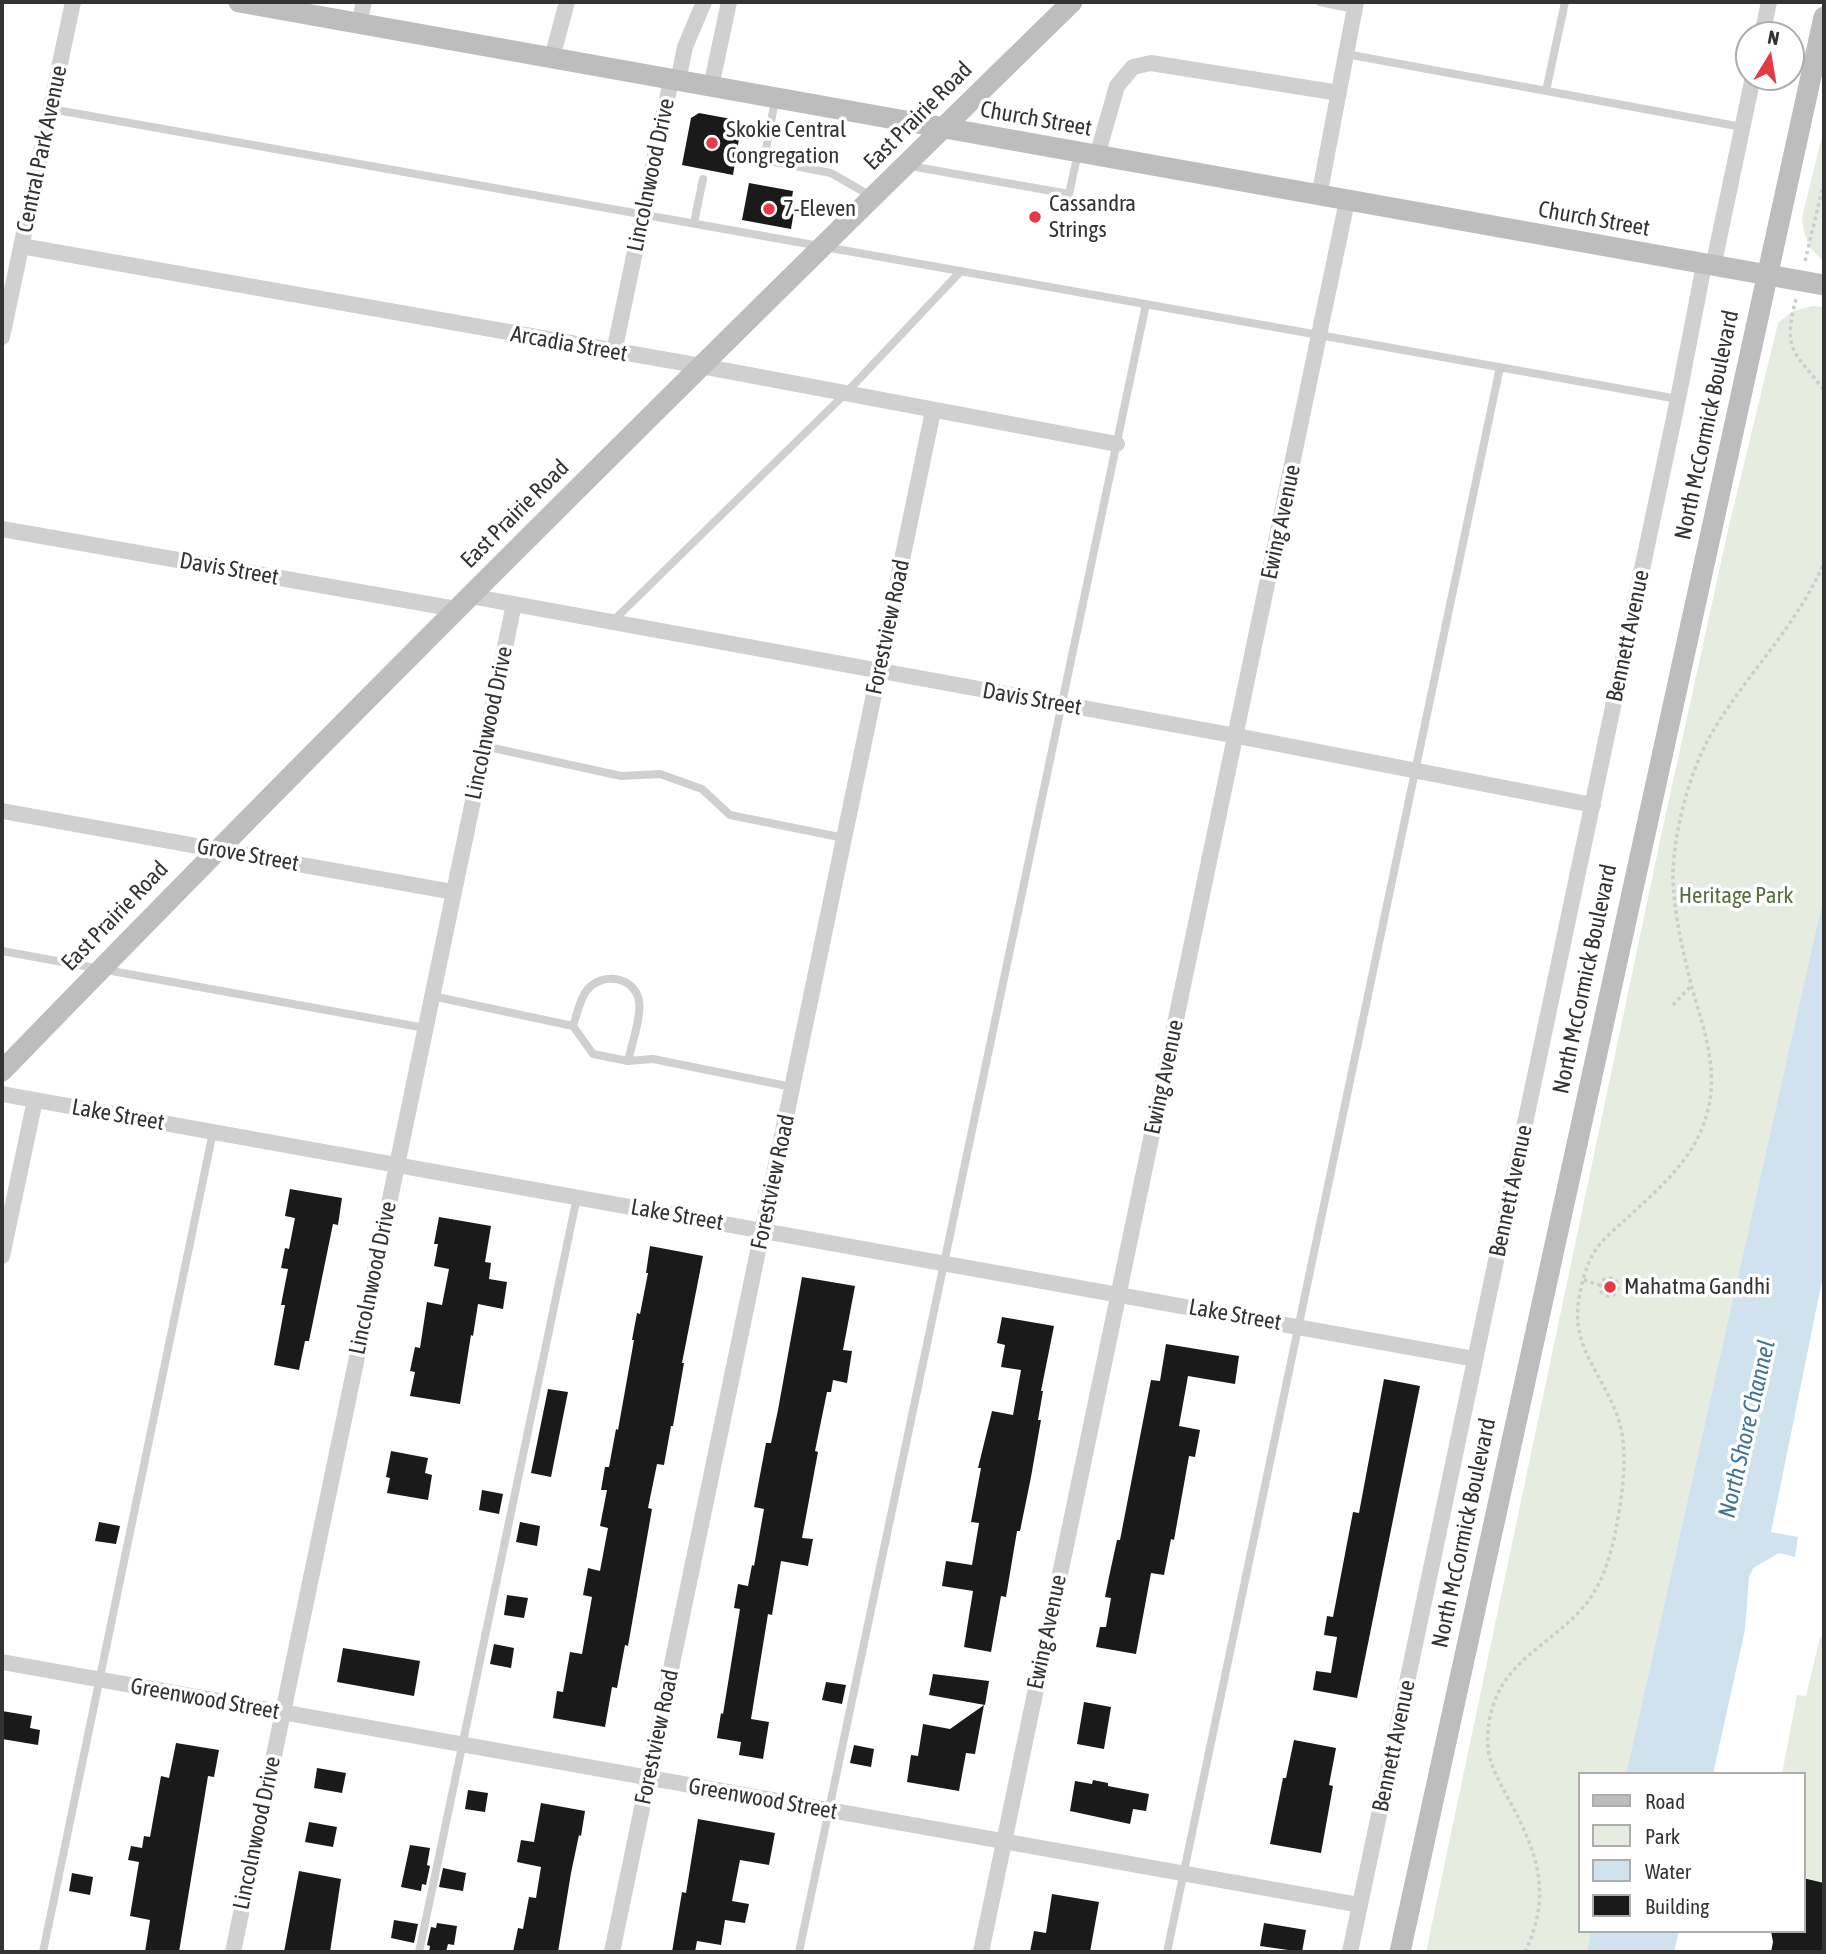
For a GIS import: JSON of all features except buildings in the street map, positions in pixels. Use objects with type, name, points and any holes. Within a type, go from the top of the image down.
[{"type":"street","name":"Central Park Avenue","points":[[2,337],[73,2]]},
{"type":"street","name":"Church Street","points":[[239,2],[1824,285]]},
{"type":"street","points":[[359,23],[363,2]]},
{"type":"street","points":[[552,58],[567,2]]},
{"type":"street","name":"Lincolnwood Drive","points":[[614,352],[674,80],[704,2]]},
{"type":"street","points":[[711,87],[729,2]]},
{"type":"street","name":"East Prairie Road","points":[[2,1070],[216,849],[463,602],[1072,2]]},
{"type":"street","points":[[1765,21],[1769,2]]},
{"type":"street","points":[[1319,196],[1355,5]]},
{"type":"street","name":"North McCormick Boulevard","points":[[1399,1952],[1824,17]]},
{"type":"street","points":[[1087,154],[1117,86],[1133,67],[1151,62],[1339,93]]},
{"type":"street","name":"Bennett Avenue","points":[[1350,1952],[1678,399],[1750,91]]},
{"type":"street","name":"Ewing Avenue","points":[[981,1952],[1347,201]]},
{"type":"street","name":"Arcadia Street","points":[[21,246],[701,366],[1117,444]]},
{"type":"street","name":"Forestview Road","points":[[612,1952],[933,411]]},
{"type":"street","name":"Davis Street","points":[[2,529],[463,602],[514,604],[1237,736],[1593,805]]},
{"type":"street","name":"Lincolnwood Drive","points":[[233,1952],[514,604]]},
{"type":"street","name":"Grove Street","points":[[2,811],[453,891]]},
{"type":"street","name":"Lake Street","points":[[2,1094],[1475,1359]]},
{"type":"street","points":[[2,1256],[35,1100]]},
{"type":"street","name":"Greenwood Street","points":[[2,1662],[1360,1905]]},
{"type":"lane","points":[[1320,2],[1355,5]]},
{"type":"lane","points":[[1546,91],[1565,2]]},
{"type":"lane","points":[[1346,54],[1742,127]]},
{"type":"lane","points":[[775,98],[764,160],[831,173],[873,198]]},
{"type":"lane","points":[[51,109],[1678,399]]},
{"type":"lane","points":[[906,165],[1069,194],[1087,154]]},
{"type":"lane","points":[[695,223],[704,179]]},
{"type":"lane","points":[[612,622],[845,394],[961,271]]},
{"type":"lane","points":[[799,1952],[1146,304]]},
{"type":"lane","points":[[1167,1952],[1500,367]]},
{"type":"lane","points":[[484,746],[621,776],[660,774],[702,789],[730,815],[844,838]]},
{"type":"lane","points":[[2,951],[425,1028]]},
{"type":"lane","points":[[573,1026],[586,991],[595,983],[609,978],[621,979],[634,988],[640,1003],[628,1061]]},
{"type":"lane","points":[[432,996],[573,1026],[593,1054],[628,1061],[653,1059],[792,1087]]},
{"type":"lane","points":[[43,1952],[213,1132]]},
{"type":"lane","points":[[419,1952],[577,1197]]},
{"type":"path","points":[[1808,244],[1824,182]]},
{"type":"path","points":[[1793,311],[1789,338],[1799,361],[1824,390]]},
{"type":"path","points":[[1525,1952],[1538,1916],[1541,1892],[1538,1869],[1533,1847],[1487,1754],[1490,1716],[1497,1691],[1505,1678],[1580,1611],[1596,1590],[1608,1563],[1622,1486],[1623,1452],[1620,1424],[1612,1402],[1583,1348],[1577,1329],[1577,1310],[1584,1280],[1595,1250],[1687,1157],[1699,1138],[1707,1114],[1711,1092],[1711,1062],[1680,936],[1673,874],[1681,821],[1699,757],[1725,712],[1809,596],[1824,563]]},
{"type":"path","points":[[1673,1005],[1692,985]]},
{"type":"path","points":[[1612,1278],[1618,1282],[1618,1289],[1614,1295],[1607,1296],[1601,1292],[1600,1284],[1605,1279],[1612,1278]]},
{"type":"path","points":[[1584,1280],[1600,1284]]},
{"type":"green space","points":[[1824,128],[1824,261],[1808,242],[1802,218]]},
{"type":"green space","name":"Heritage Park","points":[[1813,306],[1824,307],[1824,894],[1626,1772],[1577,1772],[1577,1933],[1591,1933],[1587,1952],[1426,1952],[1729,526],[1778,323],[1793,311]]},
{"type":"green space","points":[[1820,1637],[1824,1637],[1824,1883],[1805,1878],[1805,1772],[1782,1772],[1797,1695],[1806,1696]]},
{"type":"water","name":"North Shore Channel","points":[[1824,894],[1824,1271],[1771,1532],[1798,1537],[1795,1557],[1779,1553],[1753,1568],[1749,1577],[1745,1630],[1713,1772],[1626,1772]]},
{"type":"water","points":[[1591,1933],[1679,1933],[1674,1952],[1587,1952]]},
{"type":"place","name":"Skokie Central Congregation","points":[[712,143]]},
{"type":"place","name":"7-Eleven","points":[[769,209]]},
{"type":"place","name":"Cassandra Strings","points":[[1035,217]]},
{"type":"place","name":"Mahatma Gandhi","points":[[1610,1287]]}]
